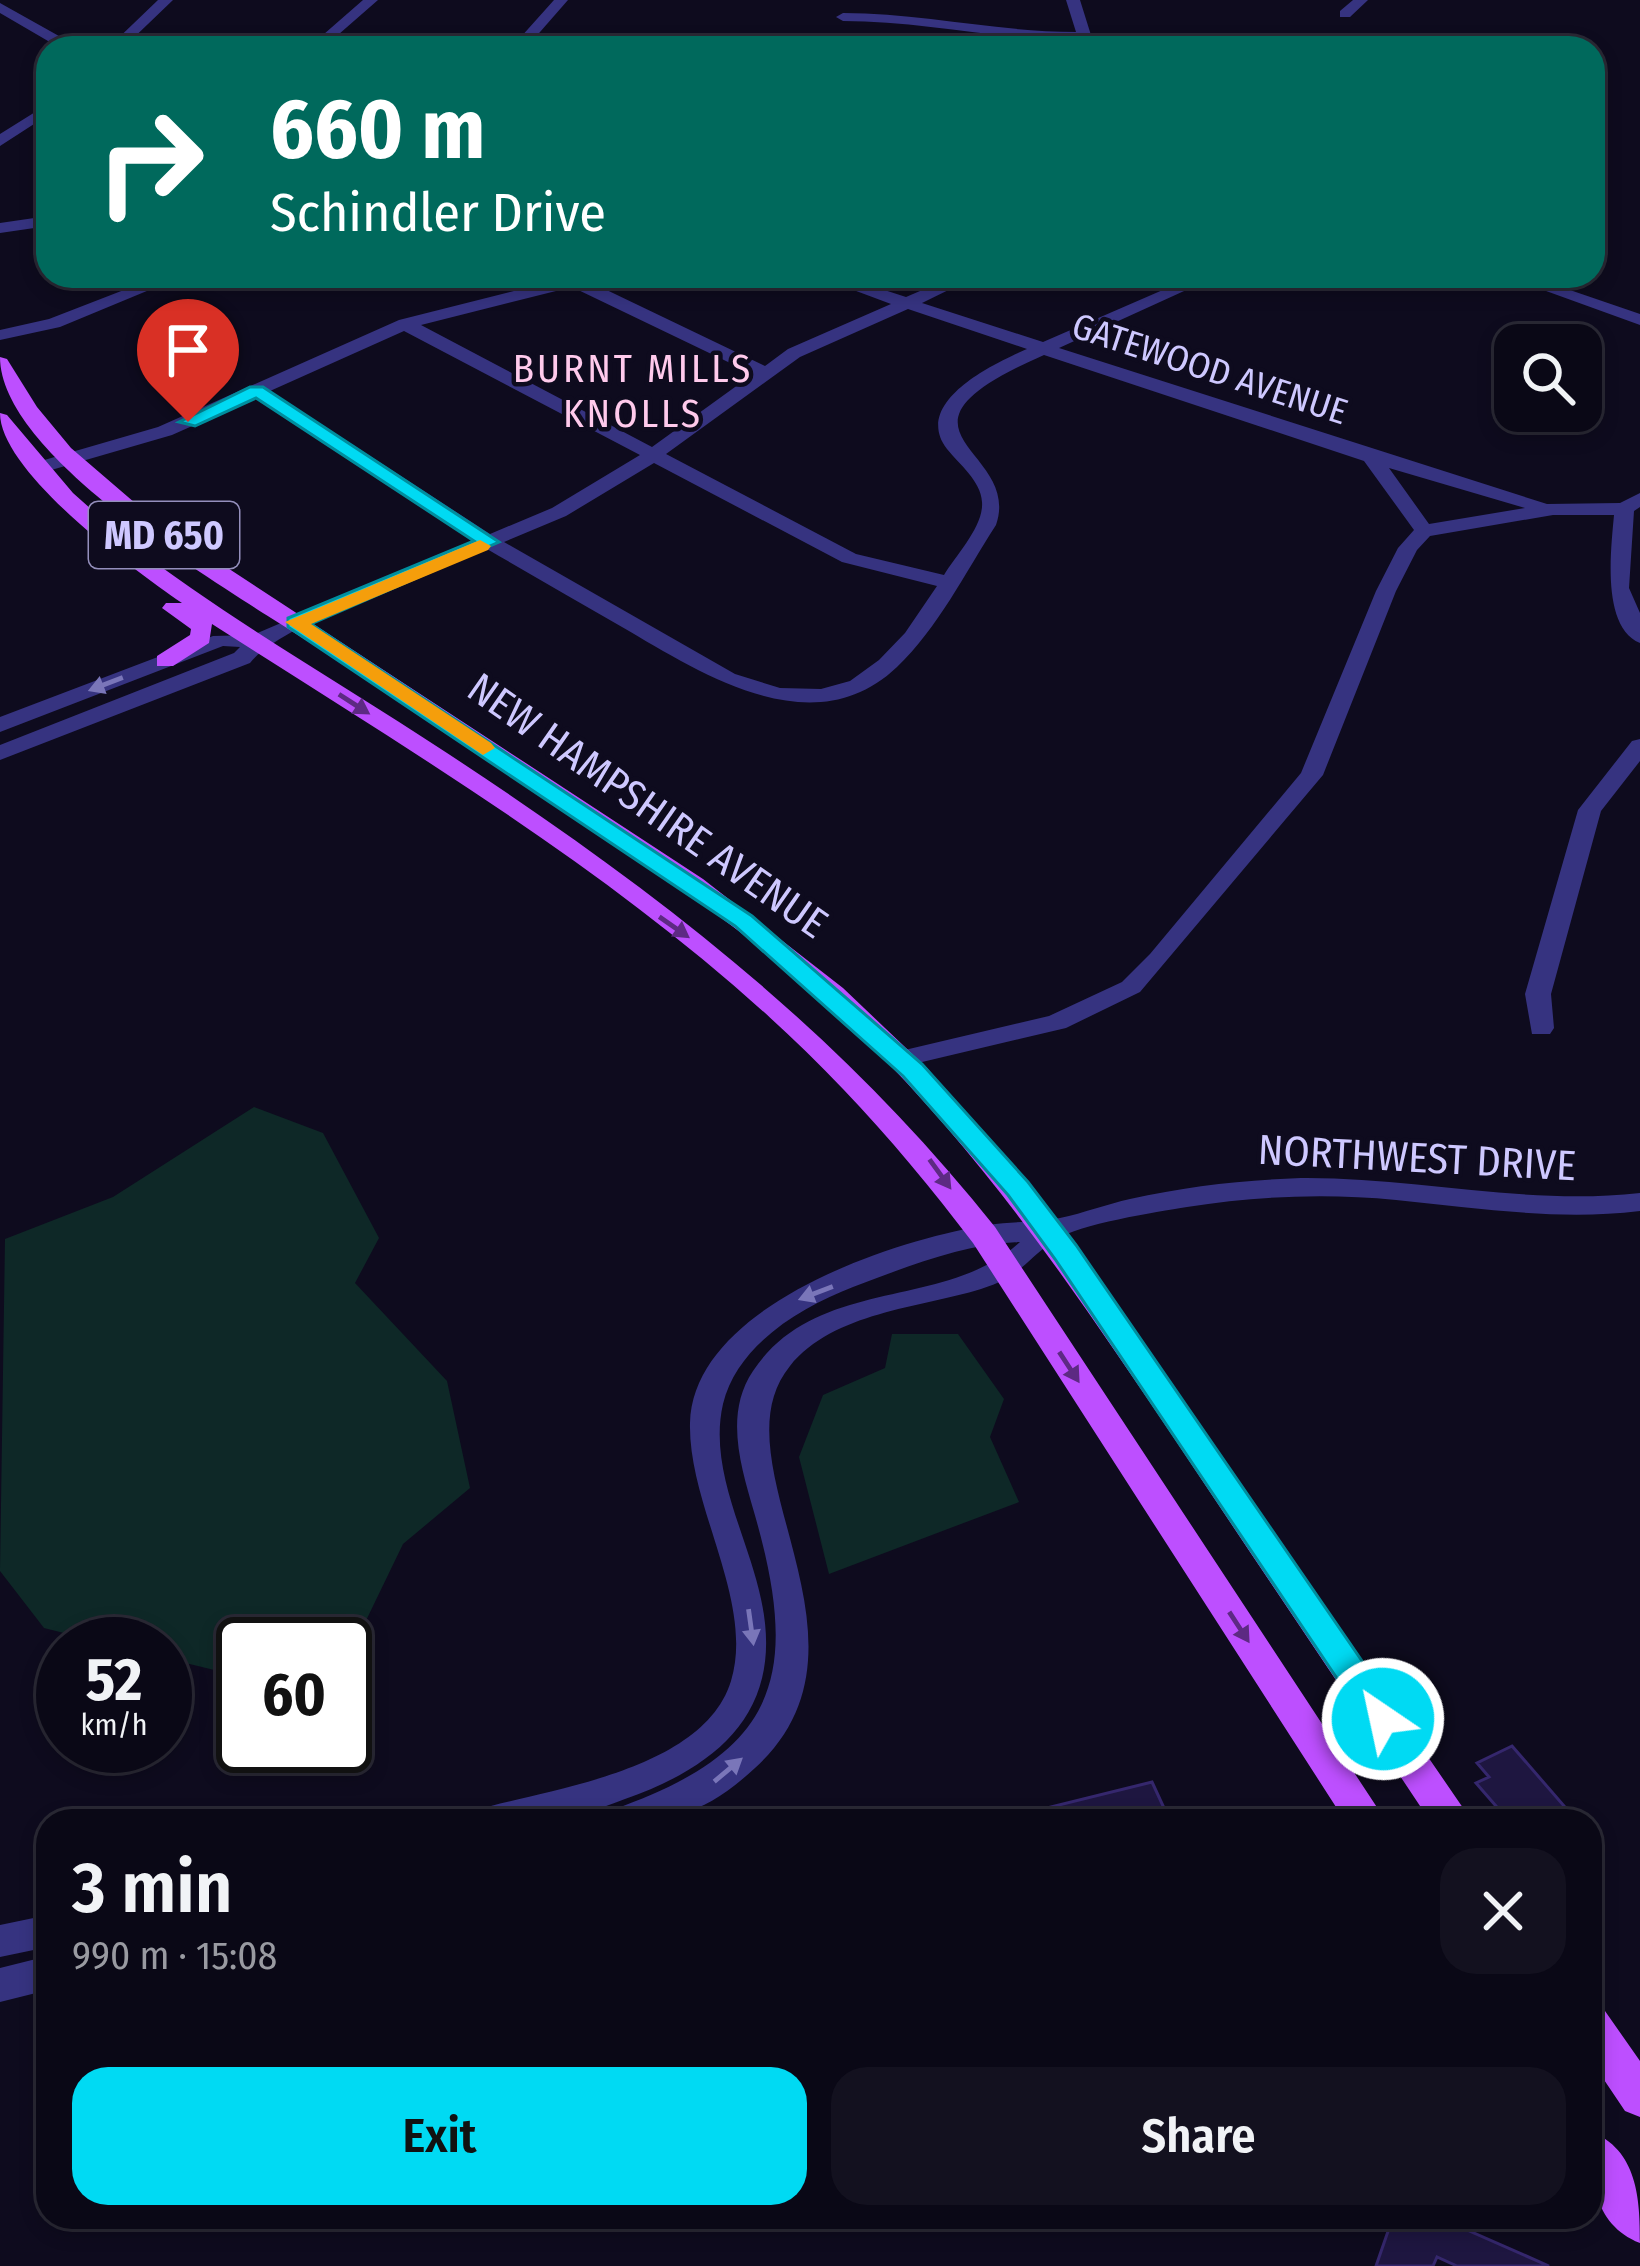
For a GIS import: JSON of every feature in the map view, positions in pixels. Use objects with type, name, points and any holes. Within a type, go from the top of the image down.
[{"type":"main road","name":"NEW HAMPSHIRE AVENUE","points":[[0,362],[22,400],[73,459],[160,532],[743,921],[901,1059],[1049,1229],[1444,1809]]},
{"type":"main road","name":"NEW HAMPSHIRE AVENUE","points":[[0,419],[91,522],[164,579],[377,719],[709,952],[847,1071],[927,1156],[984,1235],[1358,1809]]},
{"type":"main road","points":[[164,579],[162,599],[202,628],[201,638],[167,670]]},
{"type":"main road","points":[[1602,2042],[1640,2098]]},
{"type":"main road","points":[[1602,2169],[1640,2222]]},
{"type":"street","points":[[128,36],[166,0]]},
{"type":"street","points":[[329,36],[371,0]]},
{"type":"street","points":[[529,36],[561,0]]},
{"type":"street","points":[[1073,0],[1084,36]]},
{"type":"street","points":[[0,7],[50,36]]},
{"type":"street","points":[[843,17],[897,17],[1021,36]]},
{"type":"street","points":[[0,141],[36,116]]},
{"type":"street","points":[[0,228],[36,223]]},
{"type":"street","points":[[0,335],[54,323],[144,288]]},
{"type":"street","points":[[41,467],[165,431],[405,324],[546,288]]},
{"type":"street","points":[[588,288],[764,373]]},
{"type":"street","name":"GATEWOOD AVENUE","points":[[861,288],[1371,457],[1553,509]]},
{"type":"street","points":[[0,725],[167,670],[242,658],[256,641],[296,622],[559,512],[650,457],[764,373],[824,336],[939,288]]},
{"type":"street","points":[[257,391],[489,542],[727,679],[788,696],[849,691],[888,669],[992,505],[988,486],[951,442],[947,424],[951,407],[974,382],[1183,288]]},
{"type":"street","points":[[1555,288],[1635,311]]},
{"type":"street","points":[[405,324],[849,558],[947,582]]},
{"type":"street","name":"GATEWOOD AVENUE","points":[[1371,457],[1424,531]]},
{"type":"street","points":[[901,1059],[1057,1022],[1130,987],[1159,958],[1283,817],[1312,775],[1386,591],[1408,548],[1424,531],[1553,509],[1632,504],[1619,588],[1640,637]]},
{"type":"street","points":[[0,753],[167,670]]},
{"type":"street","points":[[1541,1028],[1538,994],[1590,810],[1640,746]]},
{"type":"street","name":"NORTHWEST DRIVE","points":[[532,1809],[656,1773],[692,1753],[724,1723],[746,1682],[755,1643],[710,1461],[705,1420],[714,1385],[736,1350],[800,1298],[984,1235],[1049,1229],[1245,1189],[1362,1188],[1550,1210],[1640,1202]]},
{"type":"street","points":[[653,1809],[709,1786],[755,1747],[787,1694],[795,1657],[794,1627],[754,1456],[752,1420],[764,1377],[779,1358],[824,1327],[1005,1269],[1049,1229]]},
{"type":"street","points":[[0,1941],[36,1933]]},
{"type":"street","points":[[0,1985],[36,1976]]},
{"type":"green space","points":[[254,1107],[323,1133],[379,1238],[355,1283],[447,1381],[470,1488],[403,1544],[368,1617],[216,1617],[216,1670],[192,1665],[192,1617],[36,1618],[0,1571],[5,1239],[113,1197]]},
{"type":"green space","points":[[892,1334],[958,1334],[1004,1399],[990,1437],[1019,1502],[829,1574],[799,1457],[823,1395],[885,1368]]},
{"type":"building","points":[[1512,1746],[1567,1809],[1499,1809],[1476,1783],[1489,1777],[1477,1763]]},
{"type":"building","points":[[1152,1782],[1164,1809],[1042,1809]]},
{"type":"building","points":[[1389,2229],[1465,2229],[1549,2266],[1457,2266],[1437,2257],[1433,2266],[1376,2266]]},
{"type":"slow traffic","points":[[480,546],[296,622],[483,748]]},
{"type":"district","name":"BURNT MILLS KNOLLS","points":[[633,390]]},
{"type":"route","points":[[188,422],[257,391],[489,542],[296,622],[743,921],[913,1070],[1018,1188],[1066,1252],[1383,1719]]}]
